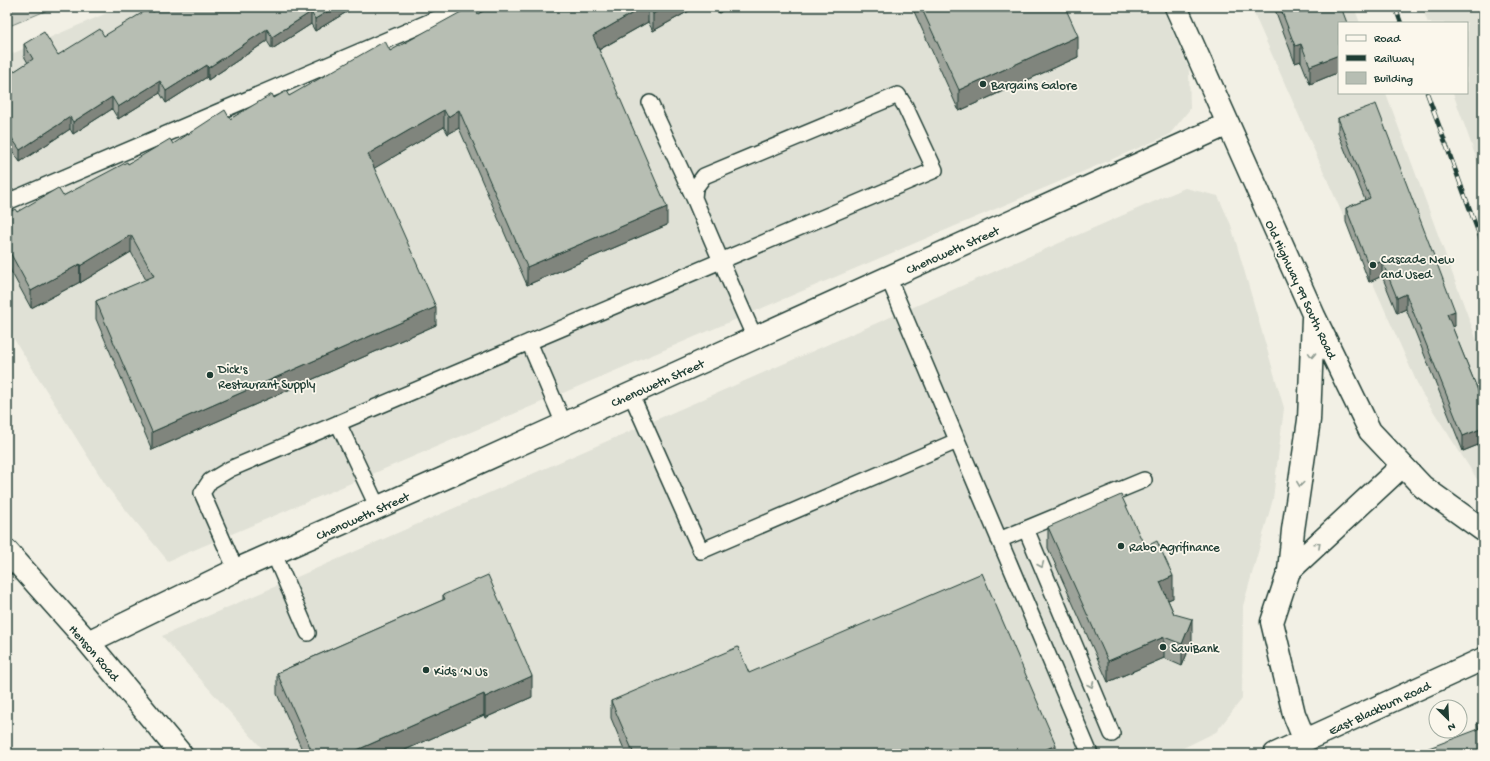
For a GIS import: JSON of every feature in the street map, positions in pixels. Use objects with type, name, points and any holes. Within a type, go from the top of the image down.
[{"type":"street","name":"Old Highway 99 South Road","points":[[1176,7],[1314,316],[1370,431],[1423,487],[1483,530]]},
{"type":"street","name":"Chenoweth Street","points":[[88,642],[236,570],[378,508],[1228,124]]},
{"type":"street","points":[[1308,748],[1294,714],[1272,622],[1289,571],[1293,530],[1309,420],[1314,316]]},
{"type":"street","points":[[1289,571],[1402,466]]},
{"type":"street","name":"Henson Road","points":[[7,551],[88,642],[181,754]]},
{"type":"street","name":"East Blackburn Road","points":[[1275,754],[1308,748],[1483,659]]},
{"type":"lane","points":[[7,202],[464,7]]},
{"type":"lane","points":[[236,570],[202,493],[210,481],[230,469],[935,170],[905,106],[898,95],[704,176],[696,188],[694,198]]},
{"type":"lane","points":[[650,103],[694,198],[755,338]]},
{"type":"lane","points":[[888,278],[1090,754]]},
{"type":"lane","points":[[529,342],[564,424]]},
{"type":"lane","points":[[631,394],[701,551],[957,441]]},
{"type":"lane","points":[[338,423],[378,508]]},
{"type":"lane","points":[[999,540],[1144,480]]},
{"type":"lane","points":[[1026,529],[1112,734]]},
{"type":"lane","points":[[274,554],[308,633]]},
{"type":"shaded area","points":[[7,7],[55,7],[7,27]]},
{"type":"shaded area","points":[[121,7],[1162,7],[1189,69],[1190,109],[1169,135],[168,561],[107,487],[7,328],[7,56]]},
{"type":"shaded area","points":[[1251,7],[1354,7],[1360,22],[1338,22],[1338,94],[1386,94],[1483,357],[1483,484],[1477,479],[1421,392]]},
{"type":"shaded area","points":[[1422,7],[1483,7],[1483,177],[1453,94],[1468,94],[1468,22],[1428,22]]},
{"type":"shaded area","points":[[1185,188],[1218,196],[1231,225],[1284,408],[1273,499],[1243,606],[1242,699],[1216,732],[1171,754],[267,754],[162,636]]},
{"type":"building","points":[[160,7],[335,7],[315,19],[311,12],[272,37],[267,29],[208,68],[207,65],[166,91],[160,81],[118,107],[112,97],[73,122],[70,117],[20,150],[7,131],[7,76],[33,59],[24,44],[44,32],[58,55],[100,29],[104,36],[150,8],[153,12]]},
{"type":"building","points":[[470,7],[473,7],[478,14],[490,7],[643,7],[593,36],[667,207],[527,267],[459,110],[448,117],[444,110],[368,154],[436,307],[152,432],[96,301],[154,276],[131,235],[80,266],[80,264],[31,291],[7,247],[7,214],[15,209],[17,212],[58,188],[63,196],[127,162],[128,164],[170,139],[173,144],[225,110],[230,119],[272,94],[274,98],[286,91],[289,96],[385,41],[390,51]]},
{"type":"building","points":[[649,7],[665,7],[653,14]]},
{"type":"building","name":"Bargains Galore","points":[[921,7],[1065,7],[1078,36],[959,90]]},
{"type":"building","points":[[1280,7],[1341,7],[1347,22],[1338,22],[1338,55],[1310,66],[1301,44],[1295,46]]},
{"type":"building","points":[[1376,104],[1455,311],[1447,314],[1483,403],[1483,428],[1463,436],[1406,294],[1397,298],[1382,261],[1369,267],[1346,208],[1370,198],[1338,118]]},
{"type":"building","points":[[1121,495],[1145,547],[1157,541],[1173,576],[1160,582],[1174,614],[1192,619],[1182,644],[1164,637],[1108,661],[1048,527]]},
{"type":"building","points":[[982,573],[1056,745],[1035,754],[634,754],[611,701],[738,647],[749,673]]},
{"type":"building","name":"Kids ‘N Us","points":[[488,575],[532,676],[485,697],[484,694],[348,754],[313,754],[277,673],[445,599],[443,595]]},
{"type":"building","points":[[1483,721],[1483,754],[1413,754],[1453,739],[1468,739],[1468,733],[1479,729],[1477,724]]},
{"type":"railway","points":[[1395,7],[1401,22]]},
{"type":"railway","points":[[1427,94],[1483,245]]},
{"type":"place","name":"Bargains Galore","points":[[983,84]]},
{"type":"place","name":"Cascade New and Used","points":[[1373,265]]},
{"type":"place","name":"Dick's Restaurant Supply","points":[[210,375]]},
{"type":"place","name":"Rabo Agrifinance","points":[[1121,546]]},
{"type":"place","name":"SaviBank","points":[[1163,647]]},
{"type":"place","name":"Kids ‘N Us","points":[[426,670]]}]
